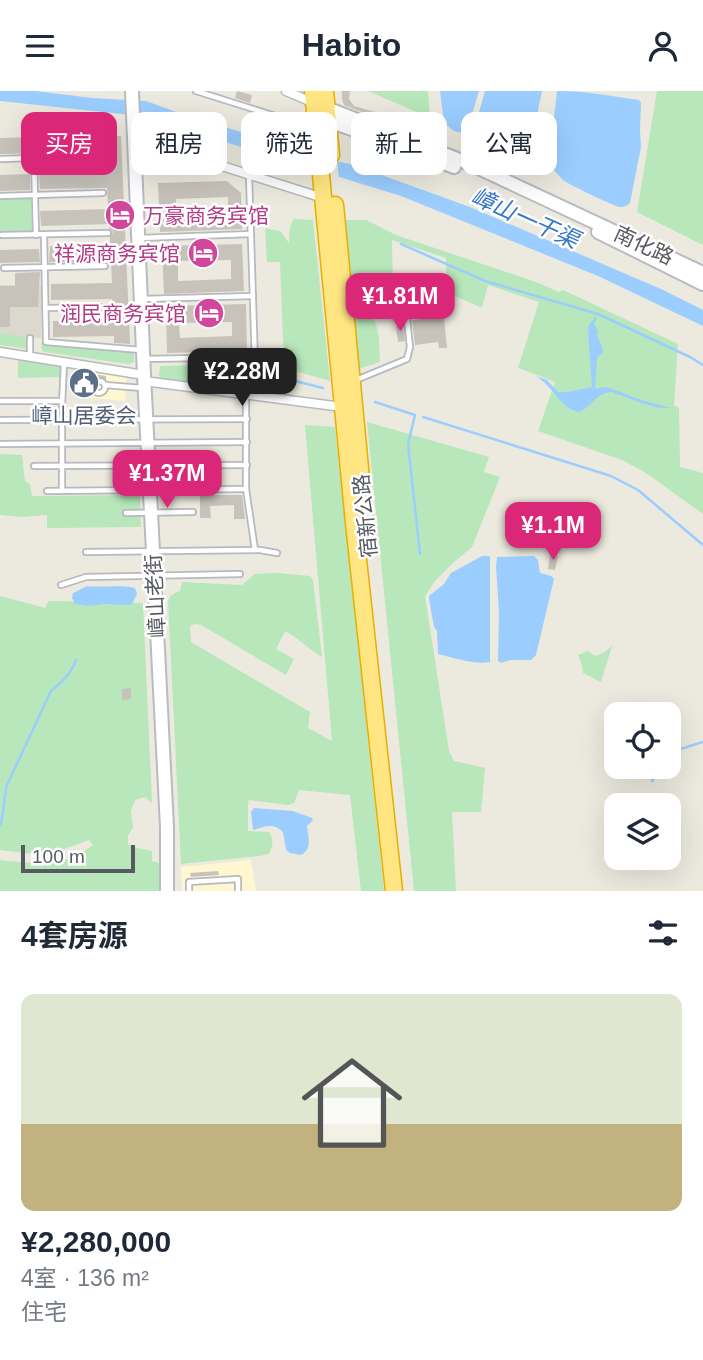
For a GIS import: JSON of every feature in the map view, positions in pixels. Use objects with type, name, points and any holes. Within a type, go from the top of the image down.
[{"type":"highway","name":"宿新公路","points":[[318,108],[329,198],[355,537],[394,891]]},
{"type":"highway","name":"宿新公路","points":[[329,198],[344,296],[365,522],[405,891]]},
{"type":"main road","name":"嶂山老街","points":[[132,91],[133,112]]},
{"type":"main road","name":"南化路","points":[[318,108],[470,164],[703,273]]},
{"type":"main road","name":"南化路","points":[[318,108],[400,146],[469,173],[703,284]]},
{"type":"main road","name":"嶂山老街","points":[[134,175],[135,234],[141,299],[167,827],[167,891]]},
{"type":"street","points":[[286,91],[318,108]]},
{"type":"street","points":[[252,175],[329,198]]},
{"type":"street","points":[[0,352],[144,381],[343,407]]},
{"type":"lane","points":[[196,91],[318,108]]},
{"type":"lane","points":[[0,159],[21,158]]},
{"type":"lane","points":[[34,175],[36,235]]},
{"type":"lane","points":[[249,175],[257,395]]},
{"type":"lane","points":[[0,196],[103,193]]},
{"type":"lane","points":[[2,236],[108,233]]},
{"type":"lane","points":[[135,234],[251,235]]},
{"type":"lane","points":[[44,235],[46,342],[143,354],[255,357]]},
{"type":"lane","points":[[4,268],[105,266]]},
{"type":"lane","points":[[141,299],[253,296]]},
{"type":"lane","points":[[344,296],[404,316],[407,320],[410,347],[407,359],[352,381]]},
{"type":"lane","points":[[45,308],[108,307]]},
{"type":"lane","points":[[30,338],[30,357]]},
{"type":"lane","points":[[62,491],[64,363]]},
{"type":"lane","points":[[105,385],[144,381]]},
{"type":"lane","points":[[246,394],[246,489],[255,550]]},
{"type":"lane","points":[[0,401],[62,401]]},
{"type":"lane","points":[[0,420],[247,419]]},
{"type":"lane","points":[[0,444],[247,442]]},
{"type":"lane","points":[[34,466],[247,465]]},
{"type":"lane","points":[[47,491],[246,489]]},
{"type":"lane","points":[[126,513],[193,512]]},
{"type":"lane","points":[[86,552],[255,550],[277,553]]},
{"type":"lane","points":[[61,585],[86,577],[240,574]]},
{"type":"lane","points":[[189,891],[189,882],[238,879],[238,891]]},
{"type":"shaded area","points":[[0,285],[41,286],[41,338],[0,334]]},
{"type":"shaded area","points":[[80,370],[127,374],[125,401],[78,397]]},
{"type":"shaded area","points":[[251,860],[256,891],[182,891],[181,867]]},
{"type":"green space","points":[[368,91],[428,91],[430,112],[416,112]]},
{"type":"green space","points":[[657,91],[703,91],[703,245],[637,212]]},
{"type":"green space","points":[[31,198],[32,231],[0,232],[0,199]]},
{"type":"green space","points":[[294,219],[313,220],[330,381],[285,369],[285,394],[265,390],[261,381],[261,365],[284,363],[280,262],[267,262],[265,228],[280,231],[289,243],[290,227]]},
{"type":"green space","points":[[345,220],[366,220],[396,235],[559,292],[563,290],[678,344],[674,405],[679,408],[680,467],[703,473],[703,514],[646,473],[622,460],[538,431],[555,382],[518,368],[539,302],[488,285],[482,308],[446,292],[446,258],[392,240],[393,295],[363,291],[350,281]]},
{"type":"green space","points":[[352,307],[372,317],[379,343],[380,362],[358,369]]},
{"type":"green space","points":[[0,333],[28,338],[28,349],[0,345]]},
{"type":"green space","points":[[41,343],[134,351],[134,362],[128,364],[45,352],[42,351]]},
{"type":"green space","points":[[18,359],[61,366],[60,377],[18,378]]},
{"type":"green space","points":[[251,364],[252,385],[246,389],[159,376],[160,366]]},
{"type":"green space","points":[[367,422],[489,457],[484,472],[500,477],[472,547],[435,581],[425,596],[449,751],[454,761],[485,768],[481,812],[452,812],[456,891],[414,891]]},
{"type":"green space","points":[[305,425],[335,427],[384,891],[361,891],[350,795],[299,790],[294,803],[289,805],[249,800],[248,831],[269,832],[272,843],[269,854],[181,864],[168,601],[180,591],[182,582],[242,585],[255,574],[310,576],[313,580],[322,657],[285,631],[276,649],[294,659],[286,675],[201,625],[191,625],[191,642],[310,712],[308,728],[332,741]]},
{"type":"green space","points":[[0,454],[22,455],[25,481],[30,484],[32,496],[140,495],[141,527],[47,528],[47,515],[0,515]]},
{"type":"green space","points":[[0,596],[45,608],[49,601],[143,603],[152,803],[145,797],[135,800],[131,811],[133,828],[128,835],[128,844],[152,851],[152,861],[163,864],[162,891],[0,891],[0,860],[48,863],[70,858],[93,845],[89,840],[51,854],[0,850]]},
{"type":"green space","points":[[612,646],[601,682],[583,673],[578,655],[588,651],[595,656]]},
{"type":"water","points":[[0,91],[35,91],[146,101],[176,112],[131,112],[131,115],[0,101]]},
{"type":"water","points":[[440,91],[479,91],[473,112],[461,112],[461,133],[447,125],[447,112],[443,112]]},
{"type":"water","points":[[485,91],[542,91],[538,112],[479,112]]},
{"type":"water","points":[[557,91],[639,100],[641,147],[630,203],[622,207],[601,200],[563,180],[557,174],[557,112],[555,112]]},
{"type":"water","points":[[227,128],[241,132],[241,147],[227,142]]},
{"type":"water","points":[[337,161],[351,164],[351,175],[382,175],[470,207],[661,289],[703,310],[703,326],[598,276],[401,196],[333,175],[337,175]]},
{"type":"water","points":[[598,314],[594,324],[603,352],[597,358],[595,389],[606,387],[671,408],[644,404],[612,392],[602,395],[578,412],[566,406],[535,376],[547,380],[558,392],[592,387],[588,331],[589,325]]},
{"type":"water","points":[[482,556],[490,558],[490,662],[471,662],[438,654],[437,631],[429,596],[444,584],[451,573]]},
{"type":"water","points":[[534,556],[538,560],[540,573],[554,579],[536,655],[531,660],[501,663],[498,661],[497,557]]},
{"type":"water","points":[[87,586],[130,587],[135,588],[137,594],[129,605],[75,604],[73,593]]},
{"type":"water","points":[[254,808],[293,811],[312,818],[307,826],[309,842],[305,852],[301,855],[286,850],[283,832],[276,827],[253,830],[251,812]]},
{"type":"pier","points":[[337,158],[339,180],[322,175],[337,175]]},
{"type":"building","points":[[237,91],[252,95],[250,103],[235,98]]},
{"type":"building","points":[[342,91],[350,91],[349,99],[354,106],[375,112],[362,112],[344,105]]},
{"type":"building","points":[[117,136],[121,136],[130,344],[114,343],[114,336],[53,337],[53,321],[113,321],[113,306],[112,299],[51,300],[51,284],[112,283],[111,262],[49,262],[50,246],[110,246],[113,232],[109,224],[41,226],[40,211],[108,209],[107,188],[40,189],[39,175],[117,175]]},
{"type":"building","points":[[21,137],[21,153],[0,154],[0,138]]},
{"type":"building","points":[[0,175],[30,175],[30,189],[0,191]]},
{"type":"building","points":[[227,181],[241,193],[242,229],[160,232],[158,183]],"holes":[[[228,197],[228,218],[176,220],[176,199]]]},
{"type":"building","points":[[242,244],[244,291],[164,294],[162,246]],"holes":[[[231,260],[231,279],[178,281],[178,261]]]},
{"type":"building","points":[[39,249],[40,262],[0,263],[0,250]]},
{"type":"building","points":[[40,272],[38,307],[10,307],[10,327],[0,327],[0,286],[15,286],[15,273]]},
{"type":"building","points":[[246,304],[247,351],[167,353],[166,306]],"holes":[[[232,322],[232,336],[180,338],[179,323]]]},
{"type":"building","points":[[444,317],[447,348],[439,348],[438,342],[415,345],[412,320]]},
{"type":"building","points":[[403,325],[405,341],[398,342],[396,326]]},
{"type":"building","points":[[80,372],[106,376],[106,380],[88,378],[87,397],[78,396]]},
{"type":"building","points":[[200,495],[242,495],[245,519],[234,519],[234,505],[210,506],[211,518],[200,518]]},
{"type":"building","points":[[550,555],[558,556],[555,570],[548,569]]},
{"type":"building","points":[[131,688],[131,699],[122,700],[122,689]]},
{"type":"building","points":[[218,871],[219,875],[191,877],[190,873]]},
{"type":"waterway","points":[[401,244],[485,281],[598,314],[703,365]]},
{"type":"waterway","points":[[287,379],[323,388]]},
{"type":"waterway","points":[[375,402],[415,415],[408,444],[420,554]]},
{"type":"waterway","points":[[423,417],[611,476],[638,490],[703,545]]},
{"type":"waterway","points":[[0,825],[7,785],[51,691],[66,677],[76,660]]},
{"type":"waterway","points":[[681,749],[703,742]]},
{"type":"place","name":"万豪商务宾馆","points":[[120,215]]},
{"type":"place","name":"祥源商务宾馆","points":[[203,253]]},
{"type":"place","name":"润民商务宾馆","points":[[209,313]]},
{"type":"place","name":"嶂山居委会","points":[[84,383]]},
{"type":"water label","name":"嶂山一干渠","points":[[525,218]]}]
